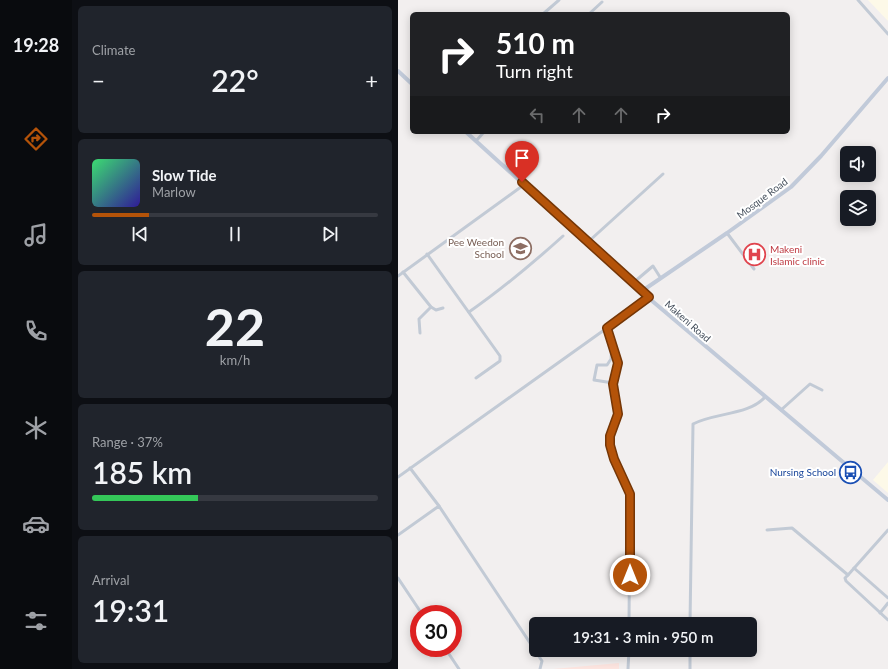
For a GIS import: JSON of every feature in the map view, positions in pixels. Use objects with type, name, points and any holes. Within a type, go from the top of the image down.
[{"type":"main road","points":[[398,71],[410,82]]},
{"type":"main road","name":"Mosque Road","points":[[642,290],[727,233],[791,187],[821,156],[888,78]]},
{"type":"main road","name":"Makeni Road","points":[[468,134],[649,297],[888,500]]},
{"type":"street","points":[[545,12],[559,0]]},
{"type":"street","points":[[858,0],[888,34]]},
{"type":"street","points":[[591,12],[602,2]]},
{"type":"street","points":[[476,141],[482,134]]},
{"type":"street","points":[[588,242],[663,174]]},
{"type":"street","points":[[398,276],[524,184]]},
{"type":"street","points":[[727,233],[754,269]]},
{"type":"street","points":[[469,312],[551,249],[563,236]]},
{"type":"street","points":[[427,254],[469,312],[500,359],[476,378]]},
{"type":"street","points":[[633,283],[653,266],[660,277]]},
{"type":"street","points":[[403,272],[431,307],[436,310],[443,308]]},
{"type":"street","points":[[398,477],[649,297]]},
{"type":"street","points":[[420,333],[419,319],[431,307]]},
{"type":"street","points":[[607,328],[618,363],[613,384],[618,414],[610,436],[610,445],[614,459],[630,494],[629,617]]},
{"type":"street","points":[[612,343],[611,359],[607,364],[597,365],[594,380],[613,384]]},
{"type":"street","points":[[781,410],[810,384],[822,390]]},
{"type":"street","points":[[690,617],[693,424],[750,407],[759,403],[765,397]]},
{"type":"street","points":[[410,468],[439,506],[542,661],[540,669]]},
{"type":"street","points":[[398,535],[439,506]]},
{"type":"street","points":[[767,530],[792,528],[848,575]]},
{"type":"street","points":[[888,530],[845,578],[846,581],[888,620]]},
{"type":"street","points":[[854,568],[888,598]]},
{"type":"street","points":[[398,578],[416,605]]},
{"type":"street","points":[[880,613],[888,603]]},
{"type":"street","points":[[451,657],[459,669]]},
{"type":"street","points":[[628,669],[629,657]]},
{"type":"street","points":[[690,657],[690,669]]},
{"type":"shaded area","points":[[868,0],[888,0],[888,21]]},
{"type":"shaded area","points":[[888,462],[888,493],[873,480]]},
{"type":"shaded area","points":[[619,663],[619,669],[553,669]]},
{"type":"place","name":"Pee Weedon School","points":[[520,248]]},
{"type":"place","name":"Makeni Islamic clinic","points":[[754,255]]},
{"type":"place","name":"Nursing School","points":[[851,472]]},
{"type":"route","points":[[522,182],[649,297],[607,328],[618,363],[613,384],[618,414],[616,423],[611,432],[610,445],[614,459],[630,494],[630,575]]}]
